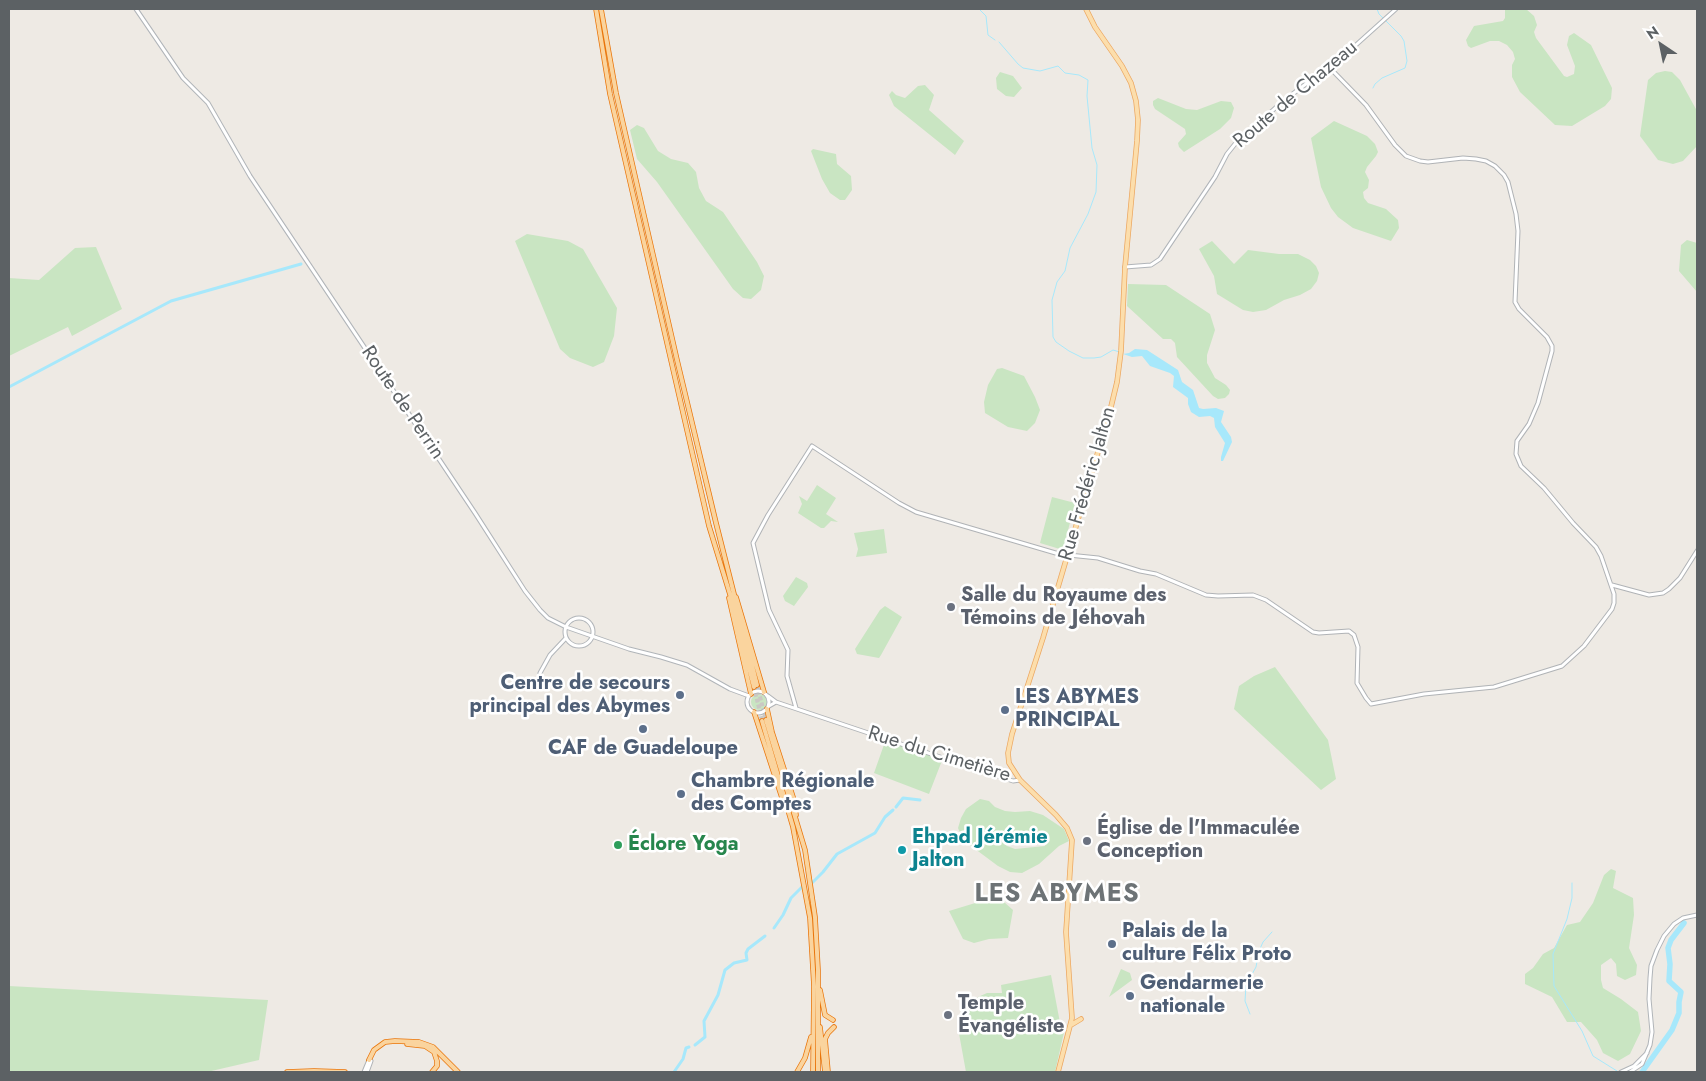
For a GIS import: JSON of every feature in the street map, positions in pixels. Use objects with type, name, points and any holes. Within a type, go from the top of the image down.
[{"type":"highway","points":[[596,9],[616,122],[709,526],[756,686],[693,432],[616,93],[601,9]]},
{"type":"highway","points":[[728,571],[764,692]]},
{"type":"highway","points":[[723,574],[750,695]]},
{"type":"highway","points":[[768,707],[770,724],[796,808],[796,818]]},
{"type":"highway","points":[[754,712],[790,818]]},
{"type":"highway","points":[[814,1072],[812,1032],[814,986],[810,918],[801,861],[764,720],[796,818],[804,850],[815,917],[820,1028],[827,1072]]},
{"type":"highway","points":[[818,970],[818,1072]]},
{"type":"highway","points":[[819,987],[825,1015],[833,1020]]},
{"type":"highway","points":[[827,1072],[825,1039],[834,1027]]},
{"type":"highway","points":[[797,1072],[805,1058],[812,1032]]},
{"type":"highway","points":[[370,1060],[376,1048],[385,1042],[419,1042],[433,1047],[458,1072]]},
{"type":"highway","points":[[370,1060],[375,1052],[384,1044],[425,1046],[432,1050],[437,1057],[436,1066],[432,1072]]},
{"type":"highway","points":[[288,1072],[345,1072]]},
{"type":"main road","name":"Rue Frédéric Jalton","points":[[1020,780],[1009,763],[1009,747],[1110,411],[1117,382],[1121,352],[1125,267],[1138,120],[1136,101],[1131,83],[1122,66],[1095,27],[1086,9]]},
{"type":"main road","name":"Rue du Cimetière","points":[[1020,780],[1056,815],[1067,828],[1072,840],[1066,912],[1067,966],[1072,1014],[1071,1025],[1058,1072]]},
{"type":"main road","points":[[1071,1025],[1081,1019]]},
{"type":"street","name":"Route de Perrin","points":[[136,9],[183,78],[208,103],[250,176],[525,591],[544,614],[566,627],[629,649],[687,665],[730,689],[750,695]]},
{"type":"street","name":"Route de Chazeau","points":[[1125,267],[1151,265],[1160,259],[1233,146],[1273,109],[1329,67],[1396,9]]},
{"type":"street","points":[[796,708],[787,676],[788,650],[769,610],[753,543],[768,515],[812,446],[899,504],[916,512],[1050,552],[1098,558],[1156,574],[1206,595],[1246,594],[1257,596],[1313,632],[1350,630],[1354,634],[1358,647],[1357,683],[1371,704],[1424,694],[1494,687],[1562,666],[1584,646],[1612,609],[1614,594],[1596,547],[1544,488],[1521,466],[1516,454],[1516,440],[1529,424],[1538,404],[1552,346],[1547,337],[1519,309],[1515,302],[1518,231],[1512,196],[1504,175],[1495,166],[1476,158],[1428,162],[1406,156],[1366,105],[1329,67]]},
{"type":"street","points":[[1612,585],[1649,595],[1663,593],[1680,578],[1697,551]]},
{"type":"street","points":[[1614,594],[1619,587]]},
{"type":"street","points":[[554,650],[566,644],[583,646],[589,642],[592,636],[590,625],[583,619],[572,620],[566,627],[566,638],[571,644]]},
{"type":"street","points":[[540,673],[554,650],[566,638]]},
{"type":"street","points":[[768,707],[768,696],[764,692],[758,691],[750,695],[748,704],[754,712],[762,712],[776,702]]},
{"type":"street","name":"Rue du Cimetière","points":[[768,696],[776,702],[980,770],[1013,780],[1020,780]]},
{"type":"street","points":[[1630,1072],[1642,1064],[1650,1045],[1652,1032],[1649,999],[1651,966],[1664,936],[1670,928],[1683,918],[1697,915]]},
{"type":"street","points":[[1621,1072],[1634,1066],[1647,1053]]},
{"type":"street","points":[[365,1072],[370,1060]]},
{"type":"green space","points":[[1505,9],[1526,9],[1534,16],[1537,25],[1534,32],[1536,38],[1564,76],[1567,77],[1574,74],[1575,66],[1567,45],[1569,36],[1574,33],[1591,45],[1612,88],[1611,99],[1605,106],[1572,126],[1555,125],[1520,92],[1512,77],[1512,65],[1515,59],[1513,52],[1507,45],[1499,41],[1490,41],[1471,48],[1468,46],[1466,40],[1474,26],[1503,21]]},
{"type":"green space","points":[[1000,72],[1013,76],[1022,88],[1014,97],[1006,96],[997,89],[996,78]]},
{"type":"green space","points":[[1672,72],[1680,80],[1697,111],[1697,146],[1683,161],[1673,164],[1658,160],[1640,136],[1648,80],[1656,73]]},
{"type":"green space","points":[[925,85],[934,95],[929,110],[964,141],[955,155],[894,106],[889,95],[892,91],[896,95],[905,98],[918,86]]},
{"type":"green space","points":[[1158,98],[1186,109],[1197,110],[1221,101],[1231,102],[1234,108],[1231,118],[1220,129],[1184,152],[1178,143],[1186,134],[1185,129],[1155,109],[1153,101]]},
{"type":"green space","points":[[1334,121],[1367,136],[1375,144],[1378,152],[1365,172],[1369,180],[1368,188],[1363,192],[1364,198],[1368,203],[1386,209],[1398,220],[1399,228],[1391,241],[1353,228],[1338,217],[1331,208],[1321,187],[1311,138]]},
{"type":"green space","points":[[637,125],[644,128],[658,151],[671,159],[688,163],[696,172],[699,188],[706,201],[723,212],[757,262],[764,276],[761,290],[751,299],[743,298],[733,289],[657,182],[637,159],[630,130]]},
{"type":"green space","points":[[813,149],[836,154],[837,164],[851,176],[852,190],[845,200],[840,200],[830,193],[822,179],[811,151]]},
{"type":"green space","points":[[527,234],[568,241],[583,249],[617,308],[614,336],[604,362],[593,367],[570,358],[560,349],[515,241]]},
{"type":"green space","points":[[1687,240],[1697,243],[1697,292],[1679,271],[1681,245]]},
{"type":"green space","points":[[1212,241],[1234,264],[1248,250],[1279,254],[1298,254],[1310,260],[1316,266],[1319,273],[1317,281],[1311,289],[1266,310],[1253,312],[1243,310],[1217,294],[1214,276],[1199,249]]},
{"type":"green space","points":[[96,247],[122,309],[72,336],[68,327],[9,356],[9,278],[39,280],[75,248]]},
{"type":"green space","points":[[1128,284],[1166,285],[1210,314],[1215,330],[1207,355],[1207,363],[1215,378],[1230,390],[1225,398],[1218,399],[1213,396],[1177,357],[1175,343],[1171,339],[1163,339],[1127,306]]},
{"type":"green space","points":[[1002,368],[1024,376],[1035,397],[1040,410],[1035,423],[1027,431],[1008,427],[985,413],[984,402],[988,385],[997,369]]},
{"type":"green space","points":[[817,485],[836,498],[826,514],[838,522],[831,521],[824,528],[798,513],[802,504],[799,496],[807,501]]},
{"type":"green space","points":[[1052,497],[1075,503],[1063,550],[1040,543]]},
{"type":"green space","points":[[884,529],[887,553],[856,557],[858,549],[854,533]]},
{"type":"green space","points":[[796,577],[807,583],[808,587],[794,606],[785,601],[783,596]]},
{"type":"green space","points":[[885,606],[902,617],[881,655],[879,658],[857,654],[855,649],[880,610]]},
{"type":"green space","points":[[1275,667],[1328,740],[1336,779],[1321,790],[1234,709],[1239,686],[1254,676]]},
{"type":"green space","points":[[756,694],[762,694],[767,699],[765,708],[756,710],[751,705],[751,699]]},
{"type":"green space","points":[[886,739],[943,758],[929,794],[874,773]]},
{"type":"green space","points":[[980,799],[989,801],[995,807],[1005,811],[1030,811],[1043,815],[1064,829],[1069,841],[1059,846],[1039,864],[1022,873],[1010,872],[998,866],[963,840],[958,828],[966,809]],"holes":[[[1039,834],[1044,837],[1045,846],[1015,849],[1002,842],[1002,837],[1005,835]]]},
{"type":"green space","points":[[1611,869],[1616,871],[1613,888],[1633,898],[1634,915],[1629,948],[1637,965],[1636,975],[1625,980],[1617,976],[1616,964],[1611,958],[1601,965],[1601,980],[1603,988],[1638,1012],[1641,1031],[1630,1054],[1618,1061],[1603,1053],[1597,1040],[1581,1022],[1567,1022],[1552,997],[1525,984],[1525,974],[1533,968],[1543,954],[1554,948],[1567,925],[1580,922],[1593,903],[1604,875]]},
{"type":"green space","points":[[993,899],[1004,902],[1013,910],[1008,938],[989,939],[974,943],[963,939],[949,911]]},
{"type":"green space","points":[[1121,969],[1130,973],[1132,980],[1109,997]]},
{"type":"green space","points":[[1051,975],[1061,1028],[1065,1028],[1055,1072],[966,1072],[958,1028],[964,1010],[978,997],[987,993],[1002,993],[1001,985]]},
{"type":"green space","points":[[9,986],[268,1000],[259,1060],[207,1072],[9,1072]]},
{"type":"water","points":[[1135,349],[1147,350],[1178,370],[1182,382],[1193,390],[1199,408],[1216,408],[1224,411],[1221,422],[1231,437],[1232,442],[1223,461],[1221,461],[1221,457],[1225,443],[1215,427],[1214,418],[1210,416],[1199,417],[1191,412],[1188,398],[1173,387],[1174,376],[1170,373],[1150,366],[1142,356],[1132,357],[1123,354]]},
{"type":"waterway","points":[[979,9],[986,16],[988,35],[995,40]]},
{"type":"waterway","points":[[1373,88],[1382,78],[1405,68],[1407,61],[1404,41],[1379,14],[1377,9]]},
{"type":"waterway","points":[[999,42],[1023,68],[1040,71],[1058,66],[1065,73],[1079,75],[1088,80],[1087,96],[1092,148],[1097,165],[1096,192],[1088,214],[1070,248],[1065,271],[1057,282],[1052,300],[1053,337],[1056,342],[1083,358],[1101,357],[1113,350],[1123,353]]},
{"type":"waterway","points":[[9,387],[171,301],[301,264]]},
{"type":"waterway","points":[[896,807],[903,798],[920,800]]},
{"type":"waterway","points":[[813,882],[837,854],[875,833],[885,817],[893,810]]},
{"type":"waterway","points":[[1572,883],[1572,898],[1567,919],[1553,954],[1554,986],[1582,1031],[1593,1056],[1617,1071]]},
{"type":"waterway","points":[[774,928],[791,898],[802,887]]},
{"type":"waterway","points":[[1642,1072],[1672,1030],[1679,1013],[1681,992],[1669,981],[1670,964],[1668,948],[1671,940],[1684,923]]},
{"type":"waterway","points":[[1250,1014],[1245,1001],[1246,985],[1256,967],[1263,942],[1272,932]]},
{"type":"waterway","points":[[695,1045],[705,1037],[704,1021],[718,995],[725,970],[734,963],[747,960],[746,953],[748,949],[765,936]]},
{"type":"waterway","points":[[674,1072],[683,1059],[686,1048],[689,1047]]},
{"type":"tunnel","points":[[757,685],[766,720]]},
{"type":"tunnel","points":[[754,687],[762,721]]},
{"type":"place","name":"Salle du Royaume des Témoins de Jéhovah","points":[[951,607]]},
{"type":"place","name":"Centre de secours principal des Abymes","points":[[680,695]]},
{"type":"place","name":"LES ABYMES PRINCIPAL","points":[[1005,710]]},
{"type":"place","name":"CAF de Guadeloupe","points":[[643,729]]},
{"type":"place","name":"Chambre Régionale des Comptes","points":[[681,794]]},
{"type":"place","name":"Église de l'Immaculée Conception","points":[[1087,841]]},
{"type":"place","name":"Éclore Yoga","points":[[618,845]]},
{"type":"place","name":"Ehpad Jérémie Jalton","points":[[902,850]]},
{"type":"place","name":"Palais de la culture Félix Proto","points":[[1112,944]]},
{"type":"place","name":"Gendarmerie nationale","points":[[1130,996]]},
{"type":"place","name":"Temple Évangéliste","points":[[948,1015]]},
{"type":"district","name":"LES ABYMES","points":[[1057,895]]}]
